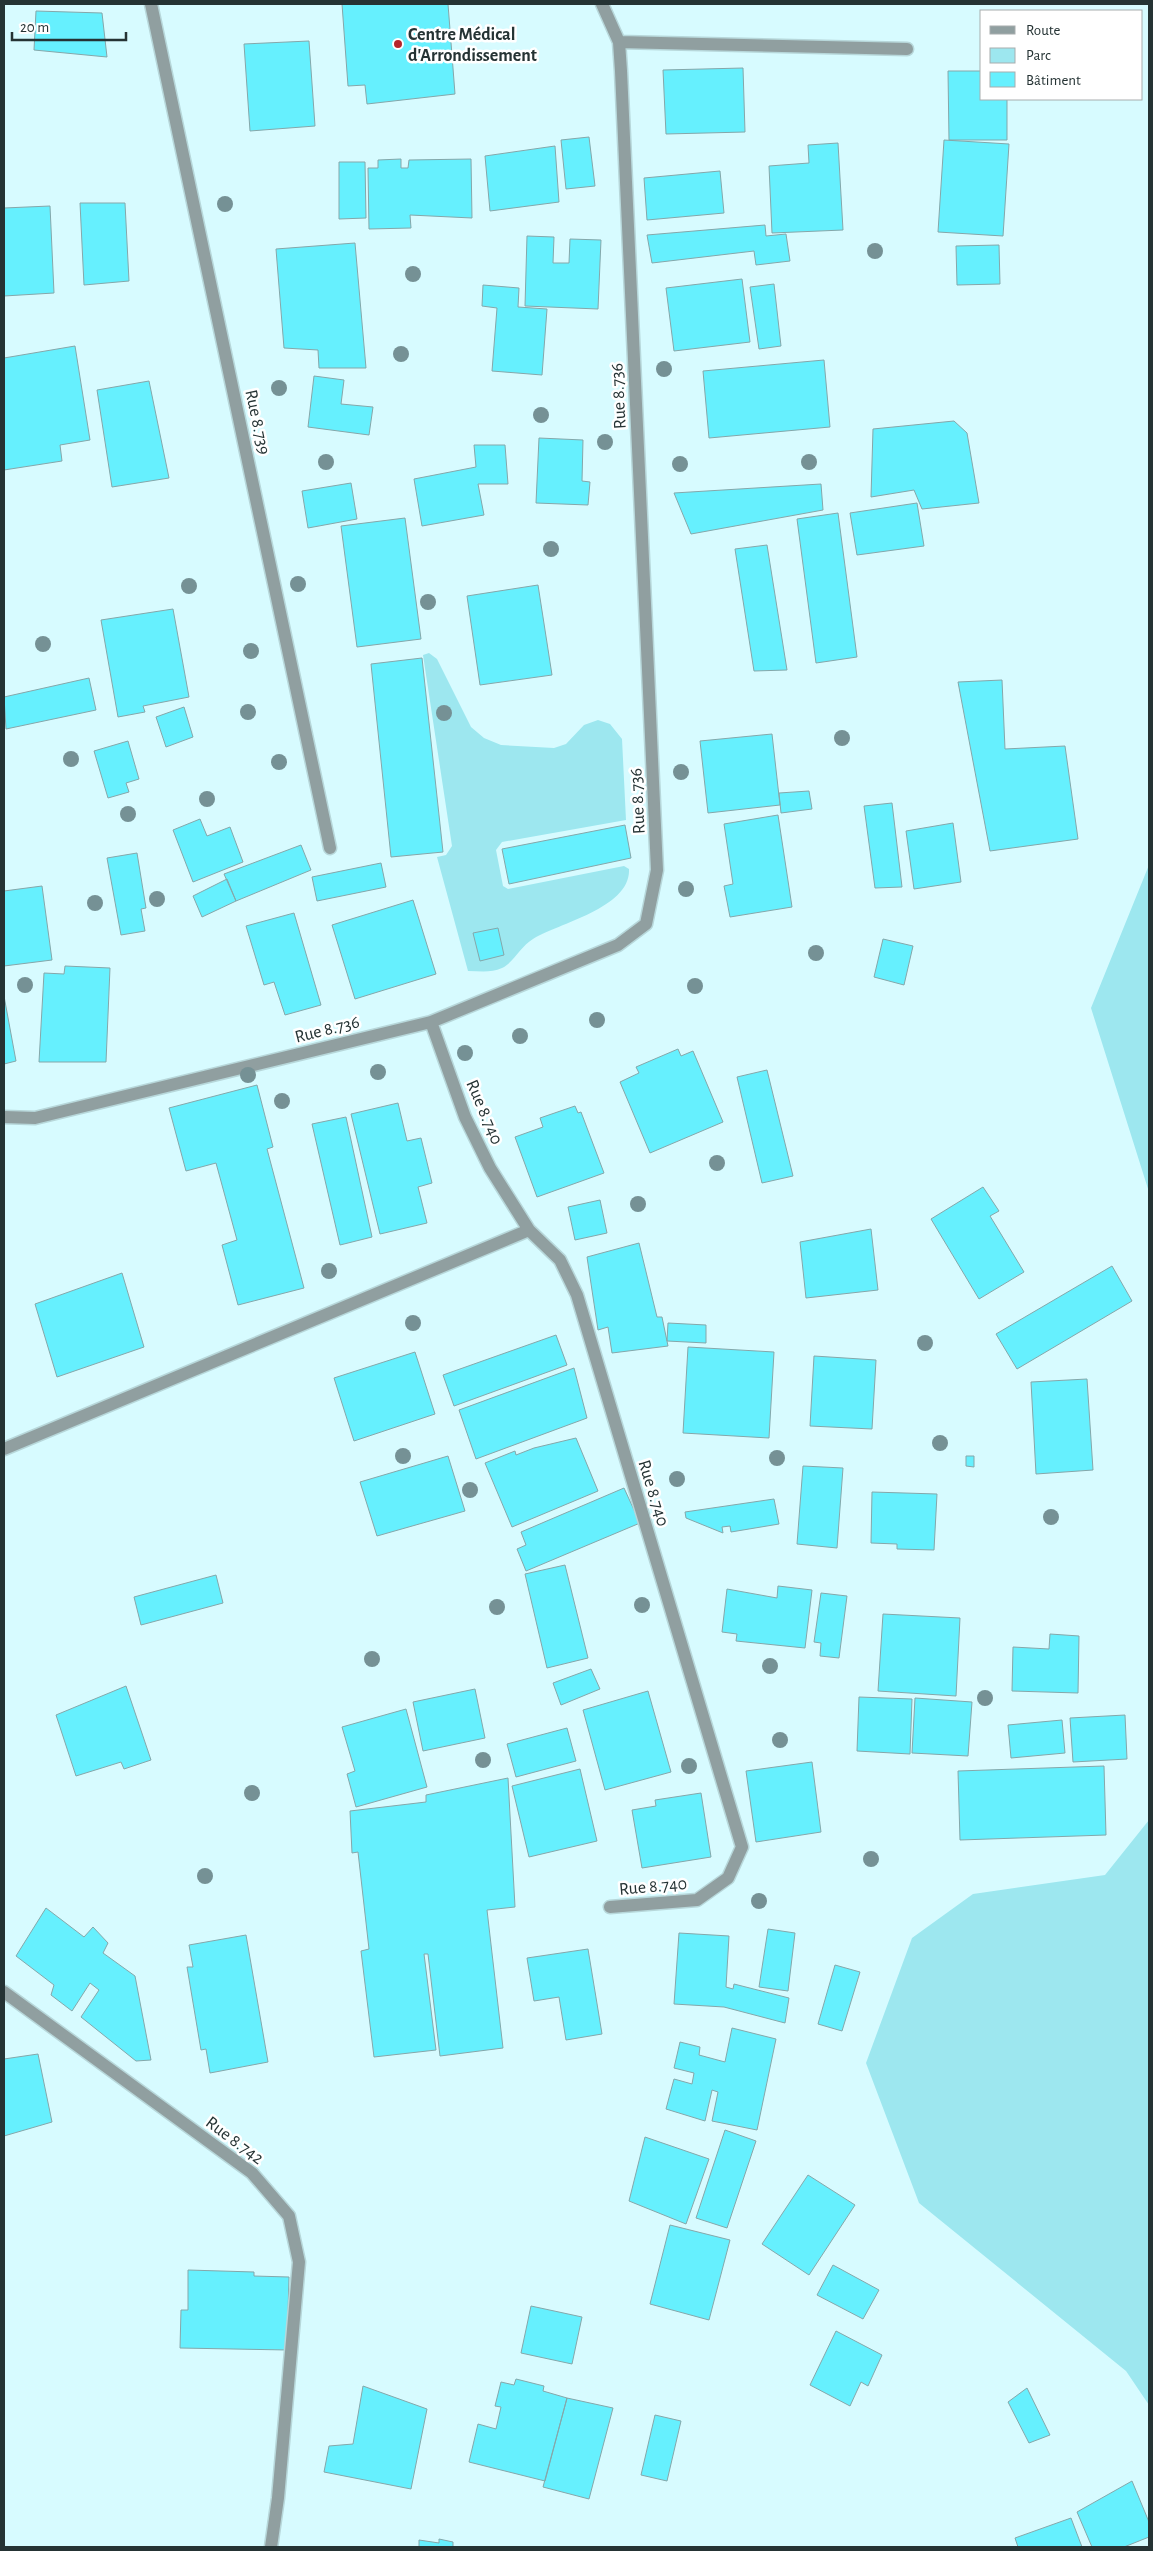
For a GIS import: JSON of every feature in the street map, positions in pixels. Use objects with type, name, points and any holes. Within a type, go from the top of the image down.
[{"type":"street","name":"Rue 8.739","points":[[151,4],[330,848]]},
{"type":"street","name":"Rue 8.736","points":[[4,1117],[35,1118],[431,1022],[618,945],[646,924],[657,870],[619,42],[602,4]]},
{"type":"street","points":[[619,42],[907,49]]},
{"type":"street","name":"Rue 8.740","points":[[431,1022],[465,1117],[490,1168],[529,1230],[560,1260],[577,1295],[742,1847],[728,1878],[697,1900],[610,1907]]},
{"type":"street","points":[[4,1449],[529,1230]]},
{"type":"street","name":"Rue 8.742","points":[[4,1992],[252,2173],[289,2216],[299,2262],[278,2498],[271,2547]]},
{"type":"green space","points":[[429,653],[437,659],[471,727],[484,738],[501,745],[554,748],[566,744],[584,725],[598,720],[610,724],[622,739],[626,820],[502,842],[496,850],[503,886],[508,889],[624,866],[629,869],[627,883],[606,904],[592,913],[533,939],[506,965],[494,971],[468,971],[437,857],[446,855],[452,846],[423,655]]},
{"type":"green space","points":[[1149,865],[1149,1192],[1091,1008]]},
{"type":"green space","points":[[1149,1820],[1149,2405],[1126,2371],[919,2203],[866,2063],[912,1938],[973,1894],[1105,1875]]},
{"type":"building","name":"Centre Médical d'Arrondissement","points":[[342,4],[448,4],[455,94],[367,104],[365,85],[348,86]]},
{"type":"building","points":[[36,11],[102,13],[107,57],[34,50]]},
{"type":"building","points":[[309,41],[315,126],[250,131],[244,44]]},
{"type":"building","points":[[743,68],[745,132],[666,134],[663,70]]},
{"type":"building","points":[[948,71],[980,71],[980,100],[1007,100],[1007,140],[949,140]]},
{"type":"building","points":[[589,137],[595,186],[566,189],[561,140]]},
{"type":"building","points":[[944,140],[1009,144],[1003,236],[938,232]]},
{"type":"building","points":[[838,143],[843,230],[772,233],[769,166],[809,163],[808,145]]},
{"type":"building","points":[[555,146],[559,202],[490,211],[485,156]]},
{"type":"building","points":[[401,159],[401,168],[408,168],[409,160],[471,159],[472,218],[410,215],[411,228],[369,229],[368,168],[378,168],[378,160]]},
{"type":"building","points":[[339,162],[365,162],[366,218],[339,219]]},
{"type":"building","points":[[720,171],[724,213],[647,220],[644,178]]},
{"type":"building","points":[[80,203],[125,203],[129,281],[84,285]]},
{"type":"building","points":[[50,206],[54,293],[4,296],[4,208]]},
{"type":"building","points":[[765,225],[766,236],[786,234],[790,261],[756,265],[754,251],[652,263],[647,235]]},
{"type":"building","points":[[527,236],[554,237],[553,263],[569,263],[570,239],[601,240],[598,309],[525,306]]},
{"type":"building","points":[[355,243],[366,368],[319,368],[318,350],[284,348],[276,249]]},
{"type":"building","points":[[999,245],[1000,284],[957,285],[956,246]]},
{"type":"building","points":[[742,279],[750,342],[674,351],[666,288]]},
{"type":"building","points":[[774,284],[781,346],[759,349],[750,287]]},
{"type":"building","points":[[483,285],[519,288],[518,307],[547,309],[542,375],[492,371],[497,308],[482,306]]},
{"type":"building","points":[[75,346],[90,440],[60,445],[62,461],[4,470],[4,358]]},
{"type":"building","points":[[824,360],[830,427],[709,438],[703,371]]},
{"type":"building","points":[[314,376],[344,380],[341,404],[373,407],[369,435],[308,427]]},
{"type":"building","points":[[149,381],[169,478],[112,487],[97,390]]},
{"type":"building","points":[[954,421],[967,433],[979,503],[922,509],[914,490],[871,497],[873,429]]},
{"type":"building","points":[[539,438],[583,440],[582,481],[590,482],[588,505],[536,503]]},
{"type":"building","points":[[474,445],[505,445],[508,484],[478,484],[484,515],[422,526],[414,479],[476,467]]},
{"type":"building","points":[[351,483],[357,519],[308,528],[302,491]]},
{"type":"building","points":[[821,484],[823,510],[691,534],[674,493]]},
{"type":"building","points":[[917,503],[924,546],[857,555],[850,513]]},
{"type":"building","points":[[838,513],[857,657],[816,663],[797,519]]},
{"type":"building","points":[[405,518],[421,639],[357,647],[341,526]]},
{"type":"building","points":[[767,545],[787,670],[754,671],[735,549]]},
{"type":"building","points":[[538,585],[552,675],[480,685],[467,596]]},
{"type":"building","points":[[173,609],[189,697],[143,706],[145,712],[118,717],[101,620]]},
{"type":"building","points":[[422,658],[443,852],[391,857],[371,664]]},
{"type":"building","points":[[89,678],[96,710],[6,729],[4,697]]},
{"type":"building","points":[[1002,680],[1005,749],[1065,746],[1078,839],[990,851],[958,682]]},
{"type":"building","points":[[184,707],[193,737],[166,747],[156,717]]},
{"type":"building","points":[[772,734],[780,805],[708,813],[700,741]]},
{"type":"building","points":[[128,741],[139,779],[126,783],[129,792],[108,798],[94,751]]},
{"type":"building","points":[[809,791],[812,809],[781,813],[779,793]]},
{"type":"building","points":[[892,803],[902,887],[875,888],[864,806]]},
{"type":"building","points":[[778,815],[792,907],[730,917],[724,886],[733,884],[724,824]]},
{"type":"building","points":[[200,819],[207,836],[230,827],[243,862],[193,882],[173,830]]},
{"type":"building","points":[[953,823],[961,882],[914,889],[906,831]]},
{"type":"building","points":[[625,825],[631,858],[509,884],[502,849]]},
{"type":"building","points":[[301,845],[311,870],[236,901],[224,874]]},
{"type":"building","points":[[137,853],[146,908],[141,909],[145,931],[121,935],[107,858]]},
{"type":"building","points":[[381,863],[386,887],[317,901],[312,877]]},
{"type":"building","points":[[227,879],[236,901],[202,917],[193,896]]},
{"type":"building","points":[[42,886],[52,960],[4,966],[4,891]]},
{"type":"building","points":[[413,900],[436,974],[355,999],[332,925]]},
{"type":"building","points":[[294,913],[321,1005],[285,1015],[274,982],[264,985],[246,926]]},
{"type":"building","points":[[498,928],[504,955],[480,961],[473,933]]},
{"type":"building","points":[[883,939],[913,946],[904,985],[874,977]]},
{"type":"building","points":[[65,966],[110,968],[106,1062],[39,1062],[44,973],[64,974]]},
{"type":"building","points":[[4,996],[16,1061],[4,1064]]},
{"type":"building","points":[[678,1049],[681,1056],[693,1051],[723,1122],[650,1153],[620,1082],[639,1073],[636,1067]]},
{"type":"building","points":[[767,1070],[793,1176],[762,1183],[737,1077]]},
{"type":"building","points":[[257,1085],[273,1147],[267,1149],[304,1288],[238,1305],[222,1245],[237,1240],[216,1163],[186,1171],[169,1108]]},
{"type":"building","points":[[398,1103],[407,1141],[421,1138],[432,1183],[418,1187],[427,1223],[380,1234],[351,1114]]},
{"type":"building","points":[[575,1106],[578,1113],[581,1112],[604,1173],[537,1197],[515,1137],[543,1127],[540,1118]]},
{"type":"building","points":[[346,1117],[372,1237],[340,1245],[312,1124]]},
{"type":"building","points":[[983,1187],[999,1211],[990,1216],[1024,1272],[979,1299],[931,1219]]},
{"type":"building","points":[[600,1200],[607,1233],[575,1240],[568,1207]]},
{"type":"building","points":[[871,1229],[878,1290],[806,1298],[800,1242]]},
{"type":"building","points":[[639,1243],[657,1317],[662,1317],[668,1346],[612,1353],[608,1327],[598,1330],[587,1257]]},
{"type":"building","points":[[1112,1266],[1132,1301],[1017,1369],[996,1334]]},
{"type":"building","points":[[122,1273],[144,1347],[57,1377],[35,1304]]},
{"type":"building","points":[[668,1323],[706,1325],[706,1343],[667,1341]]},
{"type":"building","points":[[556,1335],[567,1365],[454,1406],[443,1375]]},
{"type":"building","points":[[688,1347],[774,1352],[769,1438],[683,1433]]},
{"type":"building","points":[[415,1352],[435,1414],[354,1441],[334,1378]]},
{"type":"building","points":[[814,1356],[876,1360],[872,1429],[810,1426]]},
{"type":"building","points":[[574,1368],[587,1418],[476,1459],[459,1410]]},
{"type":"building","points":[[1087,1379],[1093,1470],[1036,1474],[1031,1382]]},
{"type":"building","points":[[576,1438],[598,1491],[512,1527],[485,1463],[515,1451],[516,1455],[534,1448]]},
{"type":"building","points":[[448,1456],[465,1511],[377,1536],[360,1482]]},
{"type":"building","points":[[966,1456],[974,1456],[974,1467],[966,1466]]},
{"type":"building","points":[[803,1466],[843,1468],[837,1548],[797,1544]]},
{"type":"building","points":[[624,1488],[640,1523],[526,1571],[517,1549],[526,1545],[521,1532]]},
{"type":"building","points":[[872,1492],[937,1494],[934,1550],[897,1549],[897,1544],[871,1543]]},
{"type":"building","points":[[774,1499],[779,1524],[731,1532],[730,1526],[722,1527],[723,1533],[686,1518],[685,1512]]},
{"type":"building","points":[[565,1565],[588,1658],[547,1668],[525,1574]]},
{"type":"building","points":[[216,1575],[223,1603],[141,1625],[134,1597]]},
{"type":"building","points":[[778,1586],[812,1590],[805,1648],[736,1641],[737,1634],[722,1632],[727,1589],[777,1598]]},
{"type":"building","points":[[821,1593],[847,1596],[839,1658],[820,1656],[821,1643],[814,1642]]},
{"type":"building","points":[[883,1614],[960,1618],[956,1696],[878,1691]]},
{"type":"building","points":[[1050,1634],[1079,1636],[1078,1693],[1012,1691],[1013,1647],[1049,1649]]},
{"type":"building","points":[[591,1669],[600,1689],[561,1705],[553,1683]]},
{"type":"building","points":[[126,1686],[151,1760],[124,1769],[121,1762],[76,1776],[56,1715]]},
{"type":"building","points":[[475,1689],[485,1738],[423,1751],[413,1702]]},
{"type":"building","points":[[648,1691],[671,1772],[605,1790],[583,1710]]},
{"type":"building","points":[[859,1697],[912,1699],[910,1754],[857,1751]]},
{"type":"building","points":[[915,1698],[972,1702],[968,1756],[912,1753]]},
{"type":"building","points":[[406,1709],[427,1787],[356,1807],[347,1774],[355,1771],[342,1727]]},
{"type":"building","points":[[1125,1715],[1127,1759],[1073,1762],[1070,1718]]},
{"type":"building","points":[[1062,1720],[1065,1753],[1011,1758],[1008,1725]]},
{"type":"building","points":[[567,1728],[576,1761],[516,1777],[507,1744]]},
{"type":"building","points":[[812,1762],[821,1832],[756,1842],[746,1771]]},
{"type":"building","points":[[1104,1766],[1106,1835],[960,1840],[958,1771]]},
{"type":"building","points":[[580,1769],[597,1841],[529,1857],[512,1786]]},
{"type":"building","points":[[508,1778],[515,1907],[487,1910],[503,2048],[440,2056],[428,1954],[424,1954],[436,2050],[374,2057],[361,1951],[369,1949],[358,1852],[352,1853],[350,1811],[426,1802],[426,1795]]},
{"type":"building","points":[[701,1793],[711,1857],[642,1868],[632,1810],[656,1806],[655,1800]]},
{"type":"building","points":[[46,1908],[84,1937],[93,1927],[108,1943],[103,1953],[135,1976],[151,2060],[136,2061],[81,2017],[99,1990],[90,1983],[72,2011],[51,1995],[54,1985],[16,1956]]},
{"type":"building","points":[[768,1929],[795,1933],[788,1991],[759,1987]]},
{"type":"building","points":[[679,1933],[729,1936],[726,1987],[733,1989],[734,1984],[789,1998],[785,2023],[724,2007],[674,2004]]},
{"type":"building","points":[[246,1935],[268,2062],[210,2073],[206,2049],[201,2050],[187,1967],[193,1967],[189,1945]]},
{"type":"building","points":[[588,1949],[602,2034],[566,2040],[559,1997],[534,2001],[527,1958]]},
{"type":"building","points":[[835,1965],[860,1972],[842,2031],[818,2024]]},
{"type":"building","points":[[732,2028],[776,2039],[757,2130],[712,2121],[718,2092],[712,2090],[705,2121],[666,2109],[674,2079],[692,2084],[694,2073],[674,2068],[680,2042],[700,2047],[699,2055],[725,2062]]},
{"type":"building","points":[[38,2054],[52,2122],[4,2136],[4,2059]]},
{"type":"building","points":[[725,2130],[756,2141],[727,2228],[696,2218]]},
{"type":"building","points":[[645,2137],[709,2159],[686,2224],[629,2201]]},
{"type":"building","points":[[808,2175],[855,2205],[809,2275],[762,2244]]},
{"type":"building","points":[[670,2225],[730,2240],[709,2320],[650,2304]]},
{"type":"building","points":[[833,2265],[879,2290],[863,2319],[817,2295]]},
{"type":"building","points":[[188,2270],[254,2272],[254,2276],[289,2277],[287,2350],[180,2348],[181,2310],[188,2310]]},
{"type":"building","points":[[531,2306],[582,2317],[572,2364],[521,2353]]},
{"type":"building","points":[[836,2331],[882,2355],[868,2386],[861,2382],[850,2406],[810,2385]]},
{"type":"building","points":[[516,2379],[544,2386],[543,2391],[567,2398],[545,2481],[469,2462],[478,2424],[496,2429],[501,2407],[495,2406],[501,2382],[514,2385]]},
{"type":"building","points":[[363,2386],[427,2409],[411,2489],[324,2472],[329,2446],[353,2444]]},
{"type":"building","points":[[1027,2388],[1050,2435],[1029,2443],[1008,2402]]},
{"type":"building","points":[[567,2398],[613,2408],[589,2499],[543,2487]]},
{"type":"building","points":[[655,2415],[681,2421],[667,2481],[641,2475]]},
{"type":"building","points":[[1132,2481],[1149,2522],[1149,2537],[1124,2547],[1092,2547],[1077,2512]]},
{"type":"building","points":[[1071,2518],[1082,2547],[1018,2547],[1015,2538]]},
{"type":"building","points":[[439,2539],[453,2542],[453,2547],[419,2547],[419,2540],[439,2543]]},
{"type":"place","name":"Centre Médical d'Arrondissement","points":[[398,44]]}]
